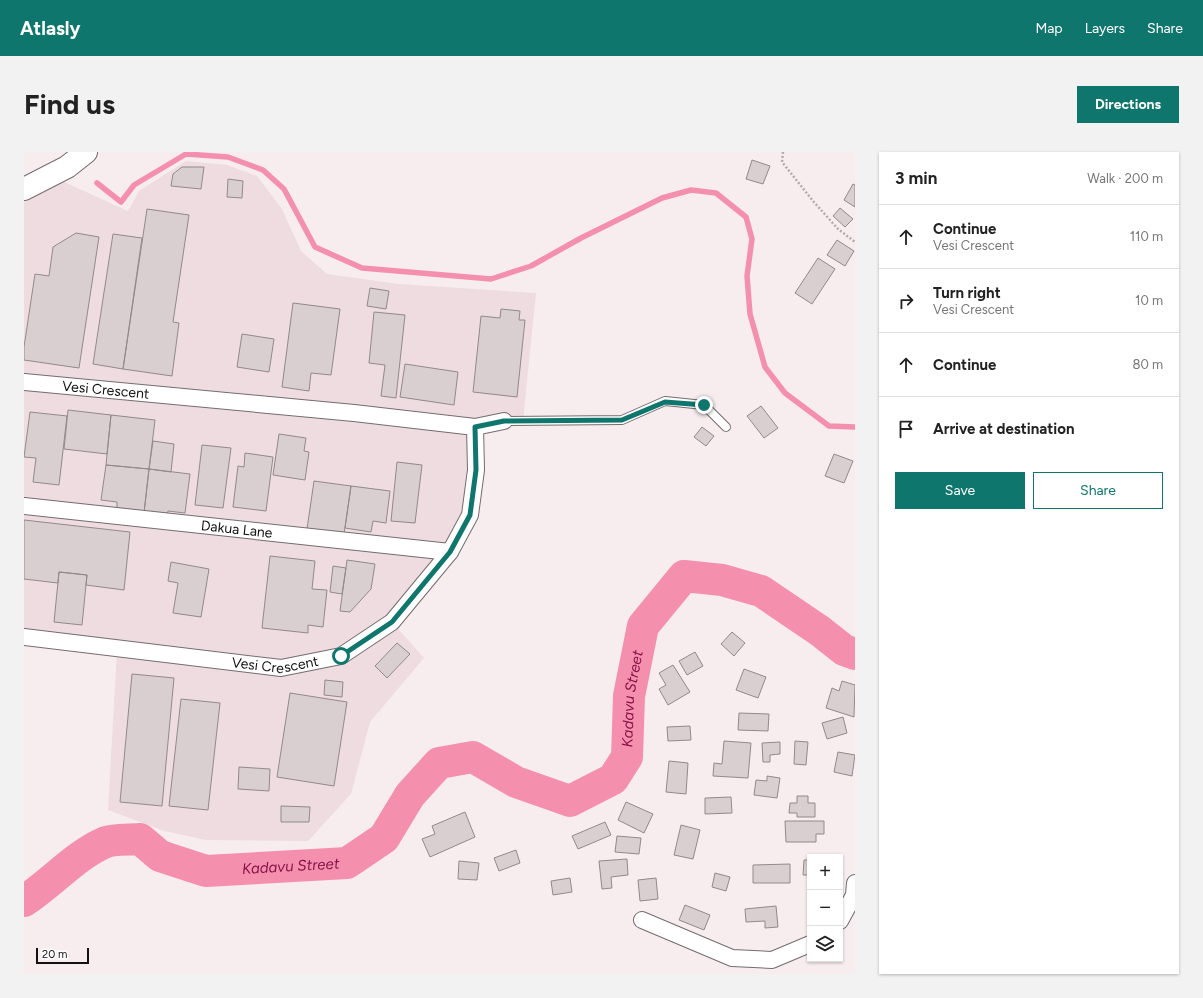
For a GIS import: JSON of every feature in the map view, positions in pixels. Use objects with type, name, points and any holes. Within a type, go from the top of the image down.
[{"type":"main road","points":[[24,189],[68,167],[86,152]]},
{"type":"street","name":"Vesi Crescent","points":[[24,382],[354,413],[475,427],[504,421]]},
{"type":"street","name":"Vesi Crescent","points":[[24,637],[281,668],[341,656],[392,622],[450,552],[470,515],[476,470],[475,427]]},
{"type":"street","name":"Dakua Lane","points":[[24,506],[450,552]]},
{"type":"street","points":[[843,915],[854,895],[855,883]]},
{"type":"street","points":[[642,920],[732,958],[772,960],[807,945]]},
{"type":"lane","points":[[504,421],[622,420],[665,402],[704,405],[726,427]]},
{"type":"path","points":[[782,152],[782,162],[813,201],[838,229],[855,242]]},
{"type":"shaded area","points":[[186,161],[227,165],[257,176],[282,209],[301,251],[327,274],[399,284],[536,293],[523,421],[475,427],[470,515],[392,622],[424,658],[370,722],[351,794],[308,841],[206,840],[164,831],[108,810],[117,649],[24,637],[24,189],[51,176],[128,211],[139,191]]},
{"type":"building","points":[[752,160],[770,166],[763,184],[746,179]]},
{"type":"building","points":[[182,167],[204,167],[201,189],[171,186],[173,174]]},
{"type":"building","points":[[228,179],[243,181],[242,198],[227,197]]},
{"type":"building","points":[[853,184],[855,185],[855,207],[844,200]]},
{"type":"building","points":[[840,208],[853,219],[845,227],[833,216]]},
{"type":"building","points":[[147,209],[189,215],[173,322],[179,323],[172,376],[123,369]]},
{"type":"building","points":[[76,233],[99,237],[79,368],[24,360],[24,347],[35,274],[49,276],[53,247]]},
{"type":"building","points":[[113,234],[142,238],[123,369],[93,364]]},
{"type":"building","points":[[837,240],[854,251],[845,266],[827,255]]},
{"type":"building","points":[[818,258],[835,269],[812,304],[795,293]]},
{"type":"building","points":[[370,288],[389,291],[386,309],[367,306]]},
{"type":"building","points":[[293,303],[340,309],[331,375],[311,373],[309,391],[282,387]]},
{"type":"building","points":[[501,309],[520,311],[519,320],[525,320],[517,397],[473,392],[481,316],[500,318]]},
{"type":"building","points":[[374,312],[405,315],[396,398],[381,396],[385,365],[369,363]]},
{"type":"building","points":[[242,334],[274,339],[269,372],[237,367]]},
{"type":"building","points":[[405,364],[458,372],[454,405],[400,397]]},
{"type":"building","points":[[761,406],[778,428],[764,438],[747,416]]},
{"type":"building","points":[[68,410],[111,415],[107,454],[64,449]]},
{"type":"building","points":[[30,412],[67,416],[59,485],[33,482],[36,458],[24,457]]},
{"type":"building","points":[[111,415],[155,420],[149,469],[106,465]]},
{"type":"building","points":[[702,427],[714,436],[706,446],[694,437]]},
{"type":"building","points":[[279,434],[306,438],[304,451],[309,452],[305,480],[273,475]]},
{"type":"building","points":[[153,441],[174,444],[171,472],[149,469]]},
{"type":"building","points":[[202,445],[231,448],[223,508],[195,505]]},
{"type":"building","points":[[245,453],[273,457],[266,511],[233,507],[238,466],[244,467]]},
{"type":"building","points":[[834,454],[853,461],[844,483],[825,476]]},
{"type":"building","points":[[397,462],[422,465],[415,523],[391,521]]},
{"type":"building","points":[[106,465],[149,469],[144,513],[117,510],[117,502],[101,500]]},
{"type":"building","points":[[149,469],[190,474],[185,513],[168,511],[167,516],[144,513]]},
{"type":"building","points":[[314,481],[351,486],[344,534],[307,529]]},
{"type":"building","points":[[351,486],[390,491],[386,523],[373,521],[371,532],[345,528]]},
{"type":"building","points":[[24,520],[130,532],[124,590],[86,585],[87,575],[59,572],[58,583],[24,579]]},
{"type":"building","points":[[270,556],[315,561],[312,589],[327,590],[323,627],[308,625],[308,633],[262,628]]},
{"type":"building","points":[[347,560],[375,564],[371,589],[350,612],[340,611]]},
{"type":"building","points":[[171,562],[209,569],[201,617],[173,613],[178,583],[168,581]]},
{"type":"building","points":[[333,566],[346,568],[342,594],[330,592]]},
{"type":"building","points":[[59,572],[87,575],[82,625],[54,622]]},
{"type":"building","points":[[732,632],[745,643],[734,656],[721,644]]},
{"type":"building","points":[[397,643],[410,654],[387,678],[375,666]]},
{"type":"building","points":[[695,652],[703,666],[687,675],[679,661]]},
{"type":"building","points":[[673,665],[690,692],[668,705],[659,689],[666,685],[659,673]]},
{"type":"building","points":[[744,669],[766,677],[758,698],[736,690]]},
{"type":"building","points":[[132,674],[174,678],[162,806],[120,802]]},
{"type":"building","points":[[325,680],[343,682],[342,697],[324,695]]},
{"type":"building","points":[[842,681],[855,685],[854,717],[826,708],[832,688],[839,691]]},
{"type":"building","points":[[290,693],[347,702],[334,786],[277,777]]},
{"type":"building","points":[[181,699],[220,703],[208,810],[169,806]]},
{"type":"building","points":[[739,713],[769,714],[768,731],[738,730]]},
{"type":"building","points":[[843,717],[847,733],[827,739],[822,723]]},
{"type":"building","points":[[690,726],[691,740],[668,741],[667,727]]},
{"type":"building","points":[[724,741],[751,743],[748,778],[713,776],[714,763],[722,764]]},
{"type":"building","points":[[795,741],[808,742],[806,765],[794,764]]},
{"type":"building","points":[[780,742],[780,754],[770,755],[770,762],[763,762],[762,743]]},
{"type":"building","points":[[838,752],[855,755],[852,776],[834,772]]},
{"type":"building","points":[[669,761],[688,763],[686,794],[666,792]]},
{"type":"building","points":[[239,767],[270,769],[269,791],[238,789]]},
{"type":"building","points":[[767,776],[780,778],[777,798],[754,795],[756,780],[767,781]]},
{"type":"building","points":[[797,796],[808,796],[808,803],[815,803],[815,817],[797,817],[797,813],[789,813],[790,803],[797,803]]},
{"type":"building","points":[[731,797],[732,813],[705,814],[705,798]]},
{"type":"building","points":[[626,802],[653,814],[644,833],[618,820]]},
{"type":"building","points":[[281,806],[310,807],[309,822],[281,822]]},
{"type":"building","points":[[465,812],[475,837],[430,857],[422,839],[435,834],[432,826]]},
{"type":"building","points":[[785,821],[824,821],[824,834],[816,834],[816,842],[786,842]]},
{"type":"building","points":[[605,822],[611,835],[578,849],[572,836]]},
{"type":"building","points":[[681,825],[700,830],[693,859],[674,855]]},
{"type":"building","points":[[617,836],[641,838],[639,854],[615,852]]},
{"type":"building","points":[[516,850],[520,863],[499,871],[494,858]]},
{"type":"building","points":[[627,859],[628,875],[611,877],[612,888],[602,889],[599,861]]},
{"type":"building","points":[[804,860],[807,860],[807,875],[803,875]]},
{"type":"building","points":[[459,861],[479,863],[477,880],[458,879]]},
{"type":"building","points":[[790,864],[790,883],[753,883],[753,865]]},
{"type":"building","points":[[715,873],[730,877],[726,891],[712,887]]},
{"type":"building","points":[[570,878],[572,892],[553,895],[551,881]]},
{"type":"building","points":[[656,878],[658,899],[640,901],[638,880]]},
{"type":"building","points":[[685,905],[710,915],[704,930],[679,920]]},
{"type":"building","points":[[776,906],[778,927],[765,928],[765,921],[746,922],[745,909]]},
{"type":"waterway","points":[[97,183],[121,202],[134,185],[186,154],[228,157],[263,170],[284,189],[315,247],[362,268],[491,279],[531,266],[581,238],[662,198],[691,190],[716,193],[746,217],[752,239],[747,276],[750,314],[765,367],[785,393],[829,426],[855,427]]},
{"type":"waterway","name":"Kadavu Street","points":[[24,901],[84,854],[106,842],[113,840],[140,839],[160,856],[206,871],[347,863],[384,838],[410,795],[439,763],[473,757],[516,782],[570,801],[613,779],[627,757],[629,696],[643,626],[684,576],[722,580],[761,591],[820,631],[844,650],[855,654]]},
{"type":"route","points":[[341,656],[392,622],[450,552],[470,515],[476,470],[475,427],[504,421],[622,420],[665,402],[704,405]]}]
